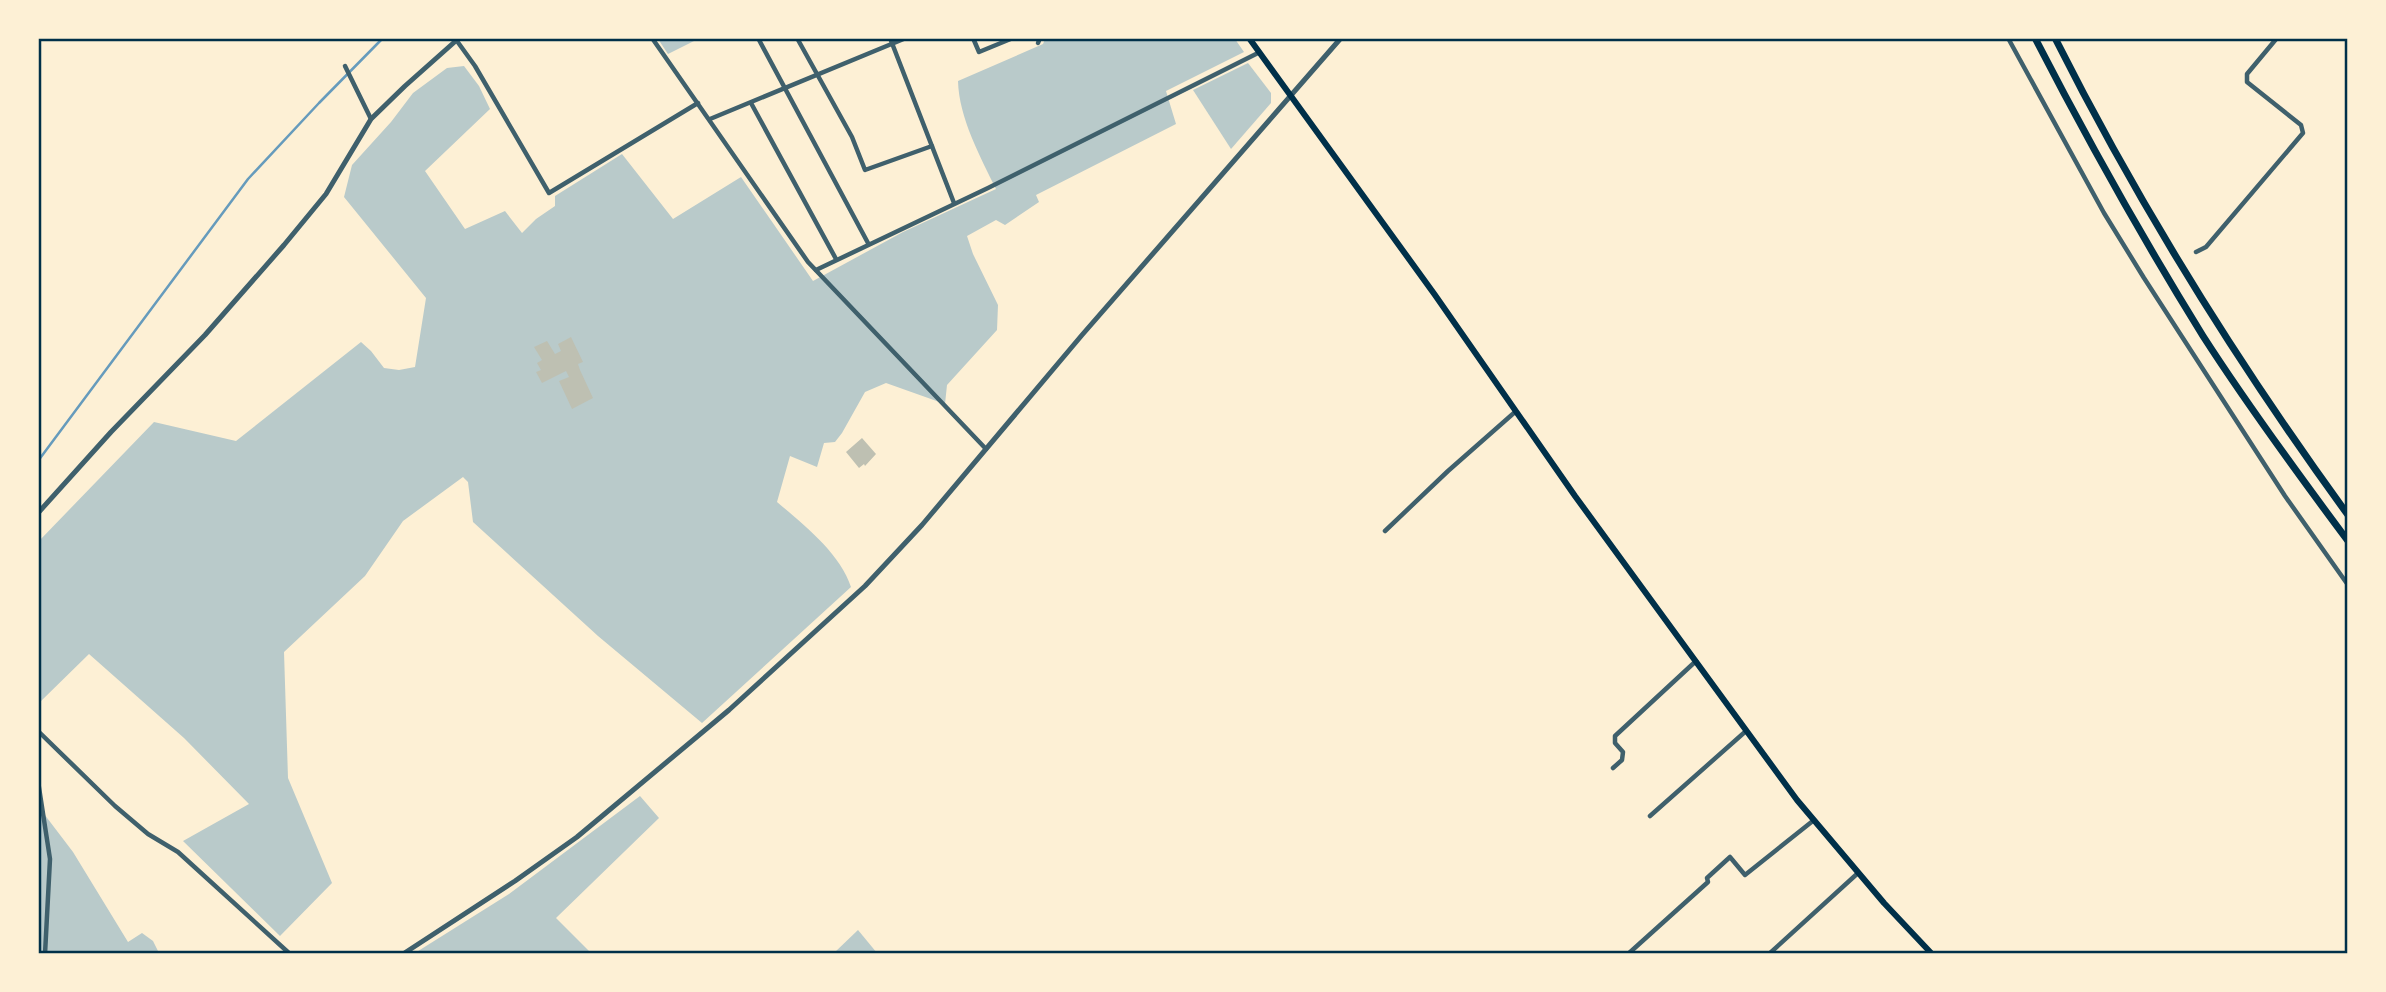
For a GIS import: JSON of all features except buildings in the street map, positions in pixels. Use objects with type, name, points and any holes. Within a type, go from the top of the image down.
[{"type":"highway","points":[[2035,38],[2074,113],[2204,336],[2300,478],[2347,541]]},
{"type":"highway","points":[[2055,38],[2089,105],[2185,271],[2252,378],[2347,515]]},
{"type":"main road","points":[[1249,38],[1746,731],[1858,873],[1932,954]]},
{"type":"street","points":[[652,38],[816,270],[987,450]]},
{"type":"street","points":[[758,38],[869,243]]},
{"type":"street","points":[[797,38],[852,136],[865,170],[932,146]]},
{"type":"street","points":[[710,119],[785,89],[891,41],[906,38]]},
{"type":"street","points":[[973,38],[979,52],[1013,38]]},
{"type":"street","points":[[403,954],[567,844],[729,710],[864,586],[987,450],[1082,335],[1341,38]]},
{"type":"street","points":[[2008,38],[2104,210],[2199,365],[2347,584]]},
{"type":"street","points":[[2196,252],[2206,247],[2302,133],[2301,125],[2247,82],[2247,74],[2277,38]]},
{"type":"street","points":[[38,513],[111,432],[205,335],[292,235],[326,194],[371,119],[458,40],[549,193],[698,103]]},
{"type":"street","points":[[891,41],[954,203]]},
{"type":"street","points":[[816,270],[1258,53]]},
{"type":"street","points":[[345,66],[371,119]]},
{"type":"street","points":[[751,103],[836,259]]},
{"type":"street","points":[[1385,531],[1515,412]]},
{"type":"street","points":[[1613,768],[1622,760],[1622,752],[1615,743],[1615,736],[1696,661]]},
{"type":"street","points":[[38,731],[115,806],[148,834],[178,852],[290,954]]},
{"type":"street","points":[[1650,816],[1746,731]]},
{"type":"street","points":[[38,781],[50,859],[46,954]]},
{"type":"street","points":[[1628,954],[1708,882],[1707,878],[1730,858],[1745,875],[1814,820]]},
{"type":"street","points":[[1769,954],[1858,873]]},
{"type":"shaded area","points":[[658,39],[698,39],[668,54]]},
{"type":"shaded area","points":[[1045,39],[1235,39],[1244,52],[1166,91],[1176,124],[1036,195],[1039,202],[1005,225],[996,220],[967,236],[998,305],[997,330],[947,385],[945,404],[886,383],[865,392],[835,442],[824,443],[817,467],[790,456],[777,502],[830,551],[846,574],[851,587],[702,723],[598,636],[473,522],[468,482],[463,477],[403,521],[365,576],[284,652],[288,778],[332,883],[280,936],[183,841],[249,804],[184,738],[89,654],[39,703],[39,541],[154,422],[236,441],[361,342],[384,368],[399,370],[415,367],[426,298],[344,197],[352,165],[413,93],[447,68],[464,66],[479,86],[490,109],[425,171],[465,229],[505,211],[522,233],[555,206],[555,196],[622,154],[673,219],[741,177],[813,281],[903,232],[996,189],[966,123],[958,81],[1043,44]]},
{"type":"shaded area","points":[[1248,63],[1271,93],[1271,103],[1231,149],[1193,90]]},
{"type":"shaded area","points":[[640,796],[659,818],[556,918],[591,953],[415,953],[509,894]]},
{"type":"shaded area","points":[[38,806],[73,852],[128,942],[142,933],[153,941],[159,953],[39,953]]},
{"type":"shaded area","points":[[858,930],[877,953],[834,953]]},
{"type":"waterway","points":[[38,461],[248,179],[383,38]]}]
